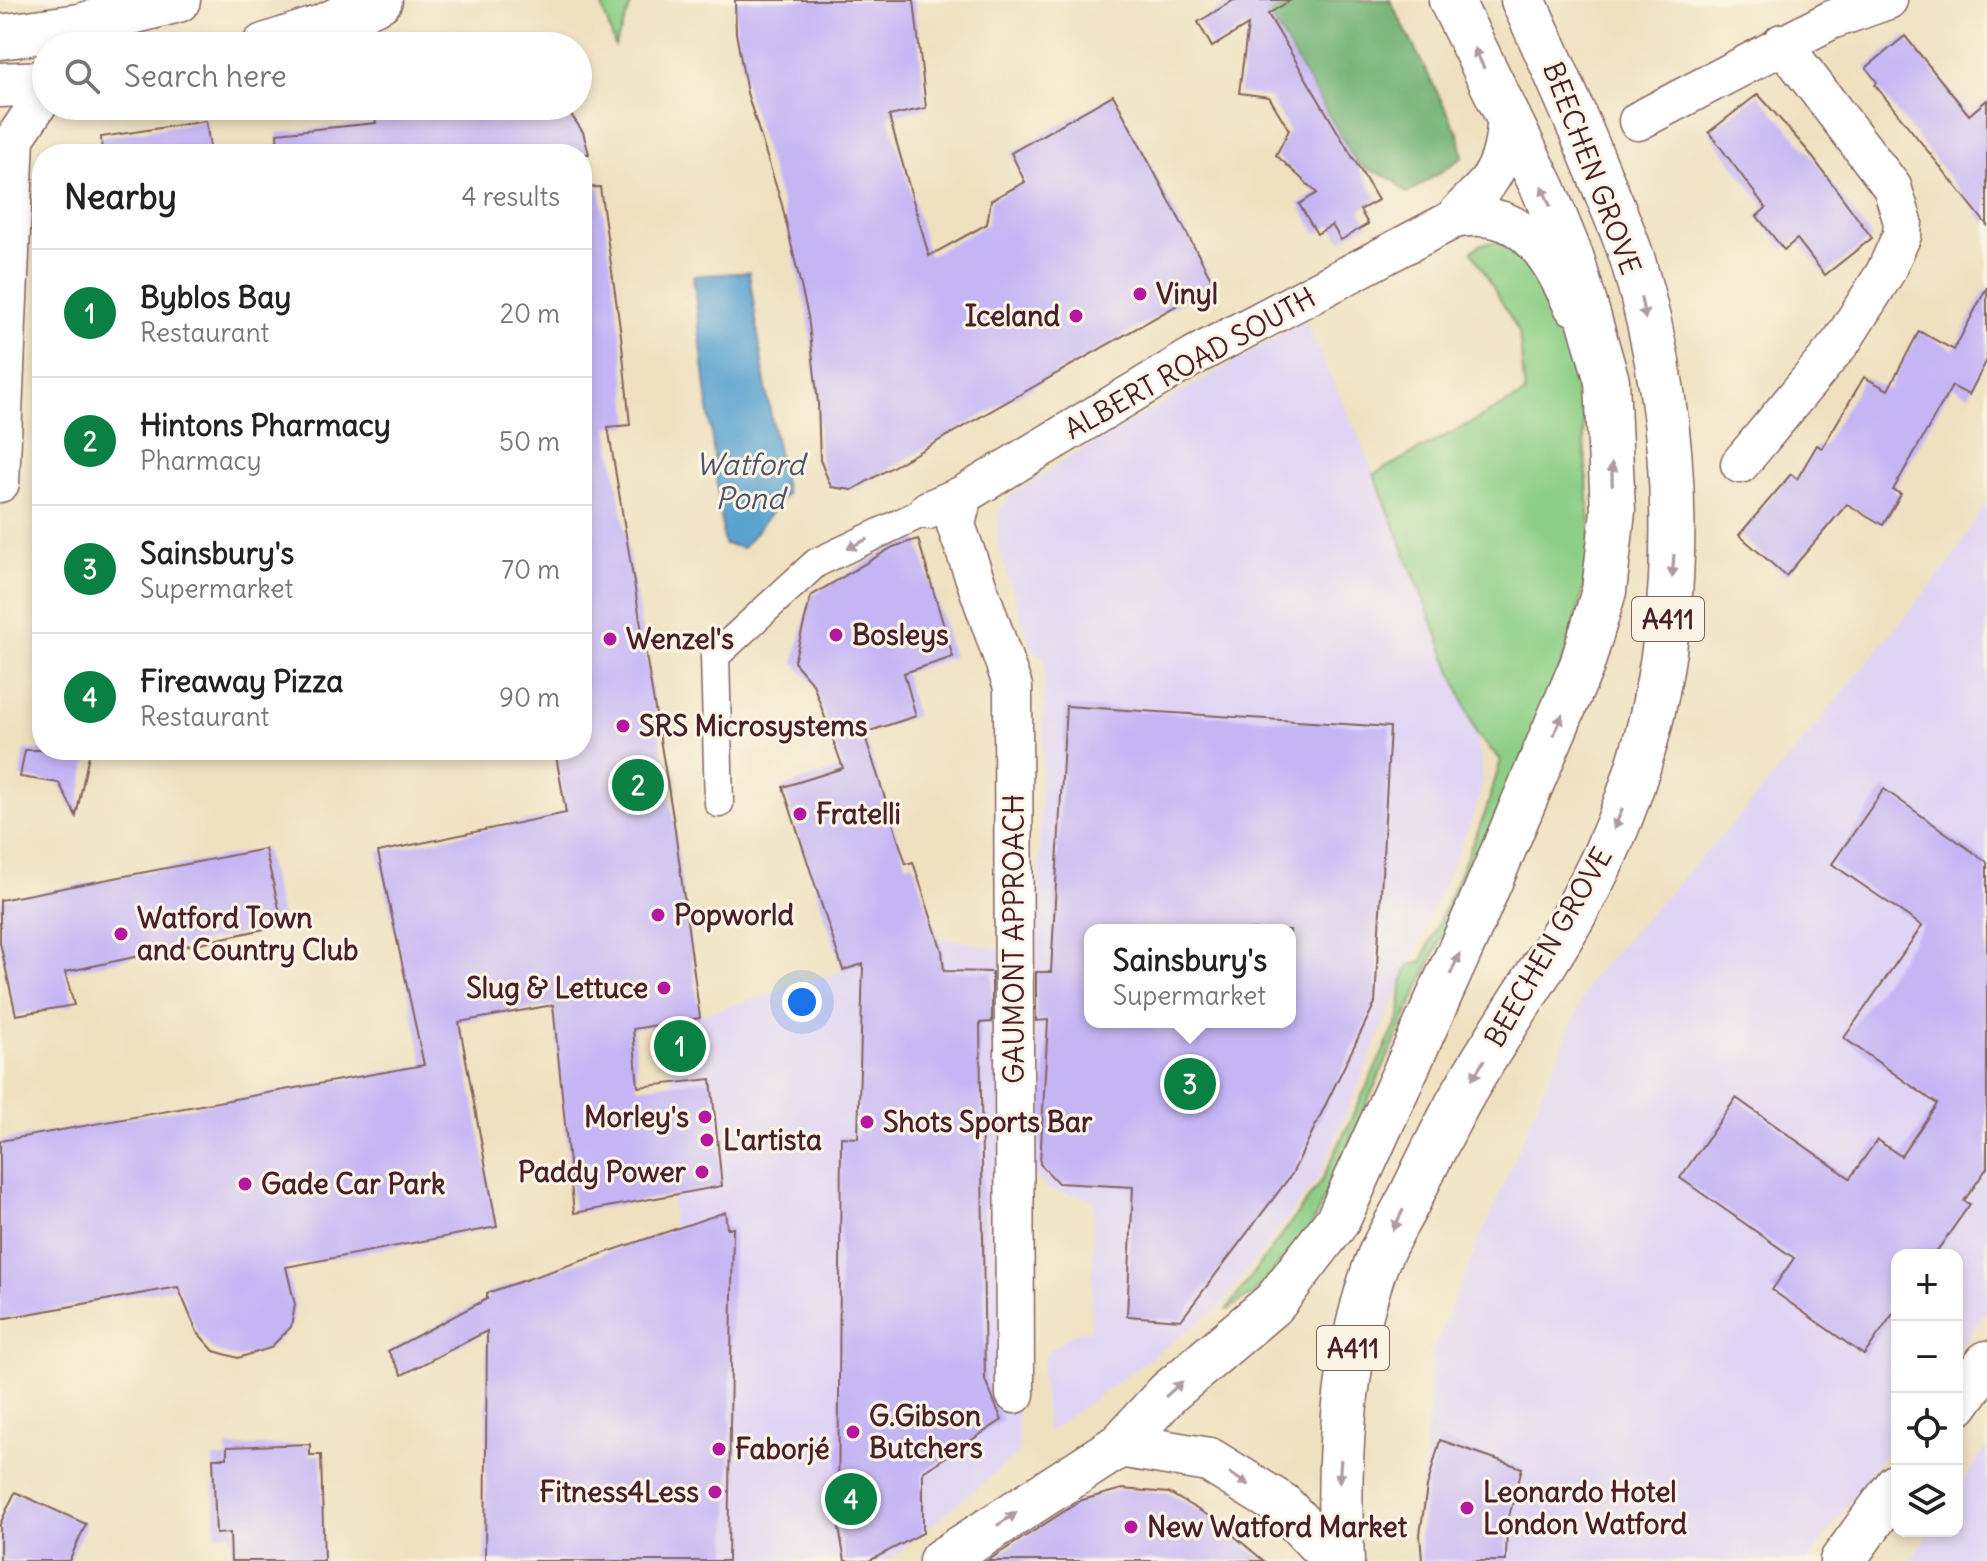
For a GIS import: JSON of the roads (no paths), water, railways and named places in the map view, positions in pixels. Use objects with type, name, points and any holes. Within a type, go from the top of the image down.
[{"type":"main road","points":[[36,32],[79,26],[178,0]]},
{"type":"main road","points":[[307,32],[380,0]]},
{"type":"main road","name":"BEECHEN GROVE","points":[[1120,1445],[1168,1393],[1275,1302],[1338,1220],[1378,1138],[1549,750],[1582,665],[1604,591],[1613,511],[1607,381],[1572,259],[1451,0]]},
{"type":"main road","name":"BEECHEN GROVE","points":[[1342,1561],[1339,1494],[1348,1368],[1374,1270],[1464,1093],[1591,885],[1622,810],[1643,743],[1657,694],[1666,639],[1674,553],[1671,475],[1662,396],[1636,275],[1585,138],[1523,0]]},
{"type":"main road","points":[[0,37],[32,33]]},
{"type":"main road","points":[[0,85],[32,84]]},
{"type":"main road","points":[[1963,1396],[1987,1363]]},
{"type":"main road","points":[[1120,1445],[1209,1460],[1282,1505],[1335,1561]]},
{"type":"main road","name":"A411","points":[[941,1561],[1120,1445]]},
{"type":"main road","points":[[1842,1561],[1891,1494]]},
{"type":"street","points":[[1638,121],[1782,43],[1831,20],[1888,0]]},
{"type":"street","points":[[1740,464],[1842,341],[1885,273],[1902,235],[1903,222],[1892,187],[1782,43]]},
{"type":"street","points":[[0,483],[15,138],[32,113]]},
{"type":"street","name":"ALBERT ROAD SOUTH","points":[[1454,219],[1466,200],[1488,182],[1500,161],[1507,115]]},
{"type":"street","name":"ALBERT ROAD SOUTH","points":[[928,510],[963,495],[1194,356],[1454,219],[1496,216],[1514,225],[1533,242],[1553,265],[1607,381]]},
{"type":"street","name":"GAUMONT APPROACH","points":[[963,495],[956,525],[1013,687],[1015,1394]]},
{"type":"street","points":[[719,803],[715,656],[816,563],[928,510]]},
{"type":"water","name":"Watford Pond","points":[[749,272],[766,390],[786,494],[743,548],[724,544],[693,276]]},
{"type":"place","name":"Vinyl","points":[[1140,294]]},
{"type":"place","name":"Iceland","points":[[1076,316]]},
{"type":"place","name":"Bosleys","points":[[836,635]]},
{"type":"place","name":"Wenzel's","points":[[610,639]]},
{"type":"place","name":"SRS Microsystems","points":[[623,726]]},
{"type":"place","name":"Hintons Pharmacy","points":[[638,785]]},
{"type":"place","name":"Fratelli","points":[[800,814]]},
{"type":"place","name":"Popworld","points":[[658,915]]},
{"type":"place","name":"Watford Town and Country Club","points":[[121,934]]},
{"type":"place","name":"Slug & Lettuce","points":[[664,988]]},
{"type":"place","name":"Byblos Bay","points":[[680,1046]]},
{"type":"place","name":"Sainsbury's","points":[[1190,1084]]},
{"type":"place","name":"Morley's","points":[[705,1117]]},
{"type":"place","name":"Shots Sports Bar","points":[[867,1122]]},
{"type":"place","name":"L'artista","points":[[707,1140]]},
{"type":"place","name":"Paddy Power","points":[[702,1172]]},
{"type":"place","name":"Gade Car Park","points":[[245,1184]]},
{"type":"place","name":"G.Gibson Butchers","points":[[853,1432]]},
{"type":"place","name":"Faborjé","points":[[719,1449]]},
{"type":"place","name":"Fitness4Less","points":[[715,1492]]},
{"type":"place","name":"Fireaway Pizza","points":[[851,1499]]},
{"type":"place","name":"Leonardo Hotel London Watford","points":[[1467,1508]]},
{"type":"place","name":"New Watford Market","points":[[1131,1527]]}]
